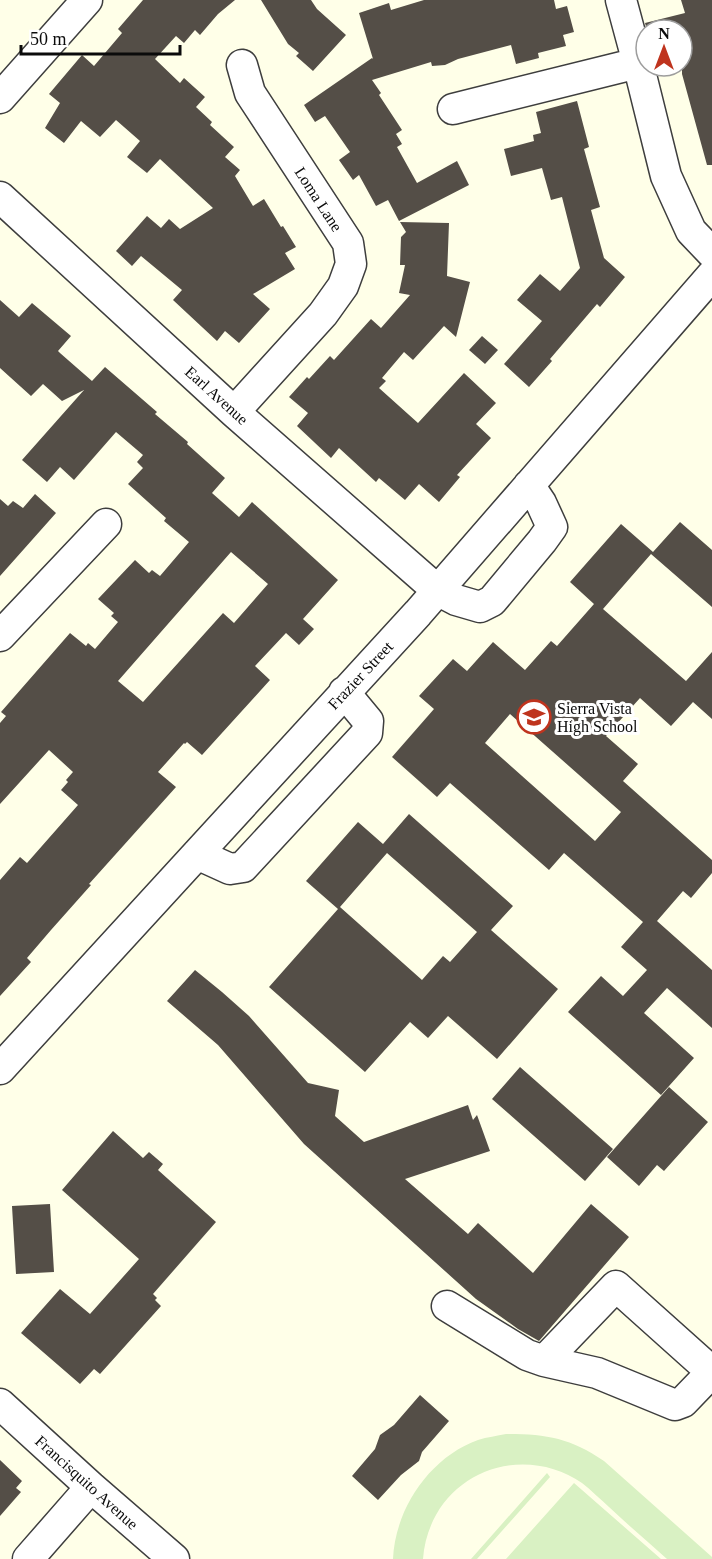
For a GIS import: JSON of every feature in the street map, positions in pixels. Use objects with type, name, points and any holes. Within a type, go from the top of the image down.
[{"type":"street","points":[[0,98],[87,0]]},
{"type":"street","points":[[621,0],[634,46]]},
{"type":"street","points":[[453,109],[634,64]]},
{"type":"street","name":"Loma Lane","points":[[234,412],[323,314],[343,286],[351,264],[348,243],[250,93],[242,65]]},
{"type":"street","points":[[643,78],[666,176],[691,231],[712,253]]},
{"type":"street","name":"Earl Avenue","points":[[0,197],[234,412],[437,590],[456,600],[480,608],[492,602],[552,526],[529,485]]},
{"type":"street","name":"Frazier Street","points":[[0,1069],[437,590],[712,275]]},
{"type":"street","points":[[0,636],[106,524]]},
{"type":"street","points":[[196,854],[230,868],[243,867],[367,733],[368,720],[344,692]]},
{"type":"street","points":[[262,782],[294,812]]},
{"type":"street","points":[[447,1306],[527,1355],[544,1362],[597,1374],[675,1405],[683,1402],[712,1372],[616,1286],[544,1362]]},
{"type":"street","name":"Francisquito Avenue","points":[[0,1404],[174,1559]]},
{"type":"street","points":[[28,1559],[91,1487]]},
{"type":"green space","points":[[506,1434],[546,1436],[569,1442],[592,1453],[604,1461],[712,1559],[667,1559],[582,1483],[553,1469],[522,1464],[490,1470],[462,1485],[440,1508],[430,1527],[423,1559],[393,1559],[400,1522],[418,1487],[431,1472],[461,1448],[478,1440]]},
{"type":"green space","points":[[547,1473],[550,1477],[477,1559],[471,1559]]},
{"type":"green space","points":[[574,1483],[661,1559],[506,1559]]},
{"type":"building","points":[[143,0],[235,0],[218,14],[200,35],[195,30],[184,43],[176,36],[155,59],[180,83],[184,78],[205,97],[196,107],[212,122],[210,125],[234,147],[225,157],[240,170],[235,176],[253,206],[264,199],[296,247],[285,253],[295,269],[253,294],[270,309],[239,343],[225,331],[217,341],[173,300],[182,290],[141,256],[132,266],[116,251],[147,216],[161,228],[169,219],[180,229],[213,208],[160,159],[147,173],[127,157],[140,141],[116,120],[100,137],[81,121],[64,143],[45,128],[60,103],[49,94],[82,55],[94,66],[122,33],[118,29]]},
{"type":"building","points":[[261,0],[311,0],[317,9],[346,35],[313,71],[296,56],[299,53],[288,44]]},
{"type":"building","points":[[424,0],[554,0],[556,9],[567,6],[574,32],[563,35],[566,46],[538,53],[539,58],[516,64],[511,45],[458,59],[445,65],[432,66],[431,62],[372,80],[402,130],[396,134],[402,144],[397,147],[417,183],[457,161],[469,185],[399,221],[388,200],[376,206],[359,175],[353,180],[339,160],[350,152],[325,116],[315,122],[304,105],[373,59],[359,13],[389,3],[391,10]]},
{"type":"building","points":[[681,0],[712,0],[712,165],[707,165],[683,78],[694,78],[694,18],[665,18],[685,13]]},
{"type":"building","points":[[577,101],[589,147],[584,149],[600,207],[591,210],[604,258],[625,277],[600,307],[597,304],[529,387],[504,364],[542,321],[517,300],[540,274],[560,291],[580,268],[562,197],[551,200],[542,168],[511,176],[504,149],[534,141],[533,135],[541,133],[536,112]]},
{"type":"building","points":[[400,222],[449,223],[447,276],[470,282],[456,337],[444,326],[413,360],[404,352],[382,378],[386,381],[379,388],[418,423],[464,373],[496,403],[476,424],[491,438],[457,475],[460,477],[439,502],[419,484],[405,500],[379,478],[376,482],[339,448],[331,458],[297,426],[308,413],[289,397],[330,356],[334,360],[371,319],[381,328],[410,295],[399,293],[405,265],[400,265],[401,237],[406,232]]},
{"type":"building","points":[[0,300],[19,317],[32,303],[71,336],[58,351],[60,353],[92,381],[105,367],[157,412],[155,414],[225,478],[212,493],[239,517],[252,502],[338,580],[303,619],[314,629],[299,645],[286,633],[255,666],[270,680],[202,755],[187,742],[184,743],[158,772],[176,787],[89,884],[91,885],[27,958],[31,962],[0,996],[0,880],[20,857],[27,863],[78,805],[61,790],[73,772],[49,750],[0,804],[0,723],[6,716],[1,712],[70,633],[86,646],[88,643],[95,649],[118,622],[111,616],[114,613],[98,599],[135,560],[149,573],[152,570],[160,576],[189,542],[164,521],[166,518],[128,484],[143,468],[137,462],[143,455],[116,432],[74,480],[60,467],[47,482],[22,460],[84,390],[62,401],[43,384],[31,396],[0,368]],"holes":[[[231,552],[268,584],[234,623],[223,613],[143,702],[118,681]]]},
{"type":"building","points":[[482,336],[498,350],[485,364],[469,350]]},
{"type":"building","points":[[35,494],[56,513],[0,576],[0,499],[8,506],[13,501],[23,508]]},
{"type":"building","points":[[680,522],[712,550],[712,607],[651,554],[603,609],[686,681],[712,652],[712,719],[693,702],[671,726],[640,698],[606,736],[638,764],[623,781],[712,860],[712,873],[691,898],[683,891],[657,921],[712,970],[712,1028],[667,988],[644,1013],[694,1058],[661,1095],[568,1012],[601,976],[623,996],[647,970],[621,947],[643,922],[564,853],[549,870],[450,783],[437,797],[392,757],[434,709],[419,696],[453,659],[467,671],[493,642],[525,670],[551,641],[557,646],[594,604],[570,582],[621,524],[653,552]],"holes":[[[510,714],[621,812],[595,841],[485,743]]]},
{"type":"building","points":[[409,814],[513,906],[491,930],[558,989],[497,1059],[448,1016],[428,1038],[410,1022],[365,1072],[269,987],[338,909],[306,881],[358,822],[383,844]],"holes":[[[387,853],[477,932],[450,962],[443,956],[422,980],[340,907]]]},
{"type":"building","points":[[195,970],[249,1016],[308,1083],[339,1090],[335,1116],[364,1142],[468,1105],[473,1120],[477,1115],[490,1151],[405,1179],[468,1234],[478,1223],[533,1273],[591,1204],[629,1237],[539,1341],[518,1329],[476,1299],[304,1144],[218,1045],[167,1001]]},
{"type":"building","points":[[520,1067],[613,1149],[585,1181],[492,1099]]},
{"type":"building","points":[[669,1087],[708,1122],[664,1171],[657,1165],[639,1186],[607,1157]]},
{"type":"building","points":[[113,1131],[143,1158],[149,1152],[163,1164],[158,1170],[216,1222],[153,1294],[161,1306],[100,1374],[94,1369],[80,1384],[21,1333],[60,1289],[90,1314],[139,1259],[62,1190]]},
{"type":"building","points":[[50,1204],[54,1272],[16,1274],[12,1206]]},
{"type":"building","points":[[420,1395],[449,1421],[422,1452],[419,1461],[401,1475],[378,1500],[352,1476],[375,1449],[380,1435],[394,1425]]},
{"type":"building","points":[[0,1460],[22,1481],[16,1488],[21,1492],[0,1516]]},
{"type":"place","name":"Sierra Vista High School","points":[[534,717]]}]
